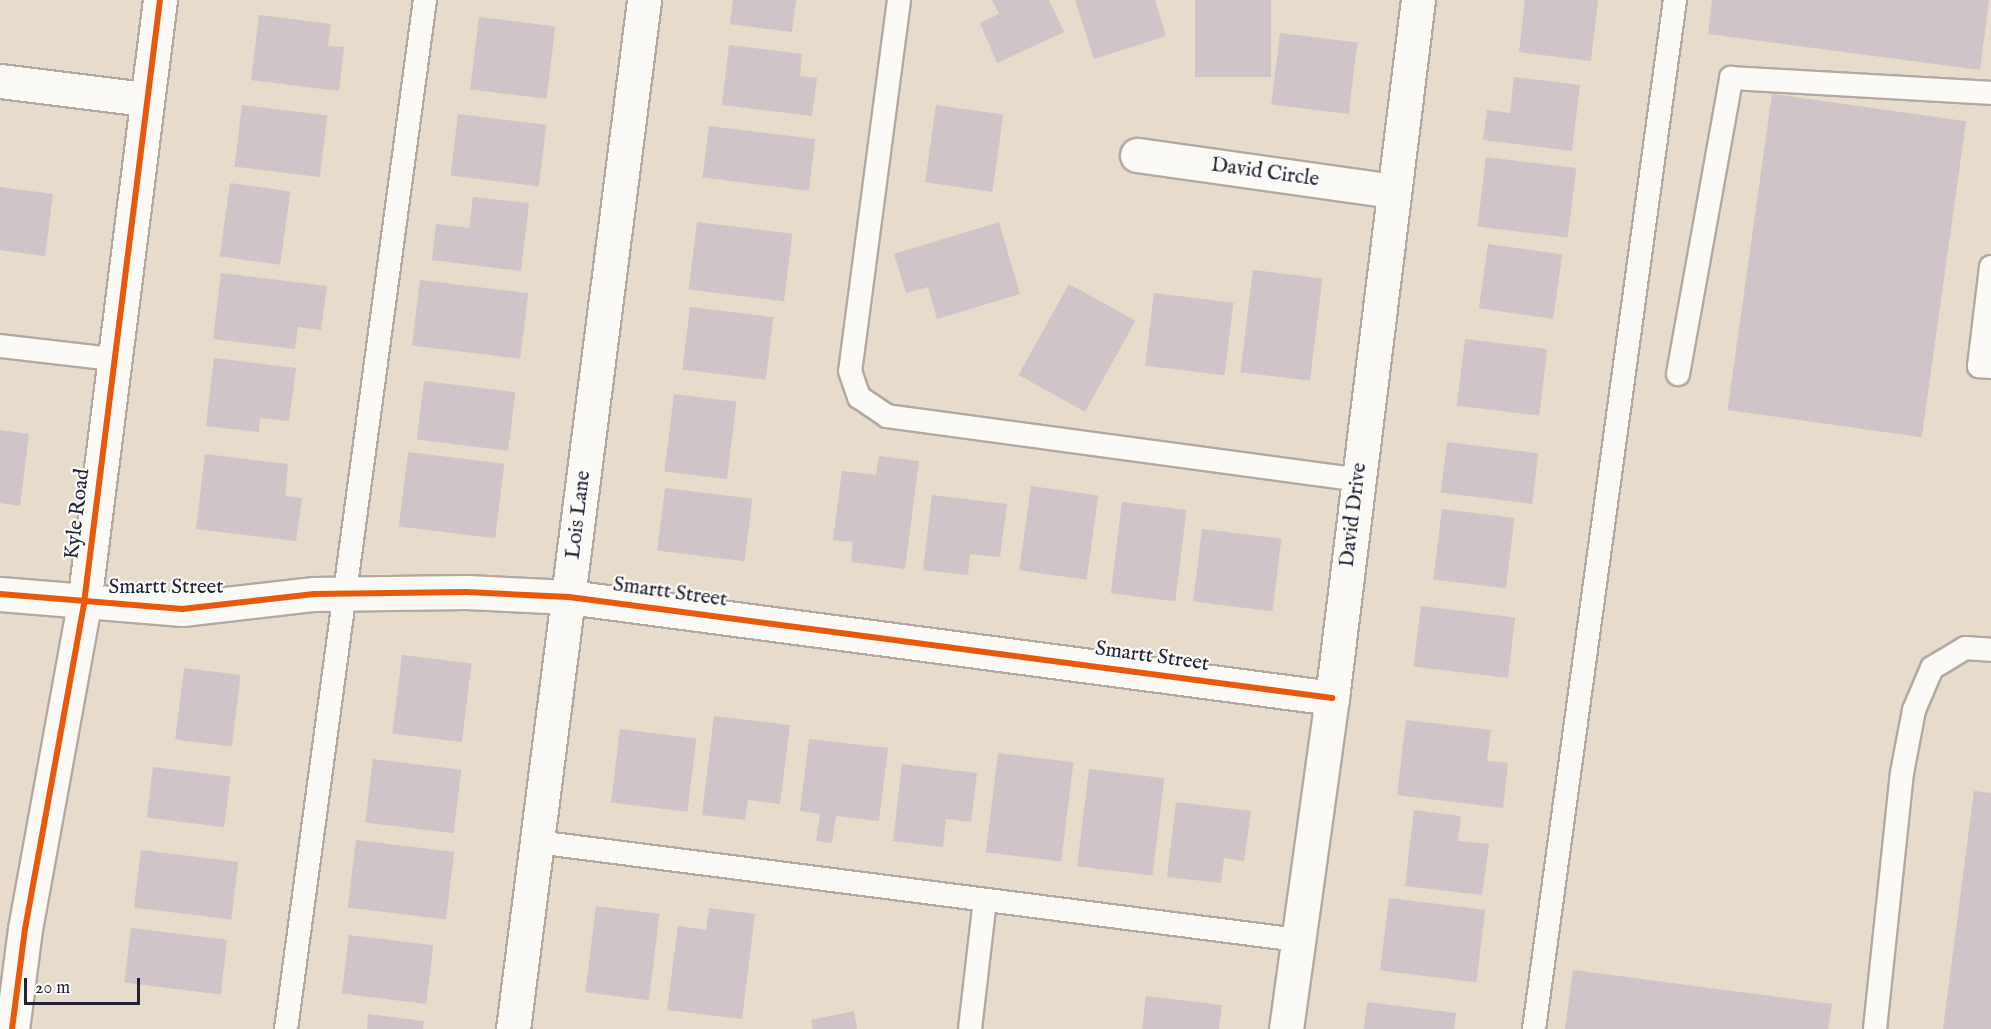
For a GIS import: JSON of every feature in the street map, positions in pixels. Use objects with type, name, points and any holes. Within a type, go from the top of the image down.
[{"type":"street","name":"Kyle Road","points":[[12,1029],[25,929],[84,603],[144,99],[160,0]]},
{"type":"street","name":"Lois Lane","points":[[513,1029],[644,0]]},
{"type":"street","name":"David Drive","points":[[1286,1029],[1332,698],[1418,0]]},
{"type":"street","points":[[0,81],[144,99]]},
{"type":"street","name":"David Circle","points":[[1137,155],[1393,191]]},
{"type":"street","name":"Smartt Street","points":[[0,594],[84,603],[182,609],[344,593],[466,592],[569,597],[1332,698]]},
{"type":"lane","points":[[286,1029],[425,0]]},
{"type":"lane","points":[[899,0],[850,371],[859,397],[887,416],[1359,480]]},
{"type":"lane","points":[[1534,1029],[1676,0]]},
{"type":"lane","points":[[1678,374],[1731,78],[1991,93]]},
{"type":"lane","points":[[1991,267],[1979,366],[1991,367]]},
{"type":"lane","points":[[0,346],[113,359]]},
{"type":"lane","points":[[1875,1029],[1902,773],[1914,710],[1932,668],[1965,648],[1991,650]]},
{"type":"lane","points":[[537,842],[1298,940]]},
{"type":"lane","points":[[970,1029],[985,900]]},
{"type":"building","points":[[733,0],[796,0],[792,32],[730,24]]},
{"type":"building","points":[[992,0],[1049,0],[1064,32],[997,63],[980,23],[999,14]]},
{"type":"building","points":[[1075,0],[1155,0],[1166,36],[1094,59]]},
{"type":"building","points":[[1195,0],[1271,0],[1271,77],[1195,77]]},
{"type":"building","points":[[1525,0],[1598,0],[1591,61],[1519,52]]},
{"type":"building","points":[[1712,0],[1989,0],[1980,70],[1708,34]]},
{"type":"building","points":[[259,15],[331,24],[328,46],[344,47],[339,91],[251,80]]},
{"type":"building","points":[[479,17],[555,26],[547,99],[470,89]]},
{"type":"building","points":[[1280,33],[1357,43],[1349,114],[1271,104]]},
{"type":"building","points":[[729,45],[802,54],[800,76],[817,78],[812,116],[722,105]]},
{"type":"building","points":[[1514,77],[1580,85],[1572,151],[1483,140],[1487,110],[1510,113]]},
{"type":"building","points":[[1772,94],[1966,121],[1922,437],[1728,410]]},
{"type":"building","points":[[242,105],[327,115],[320,177],[234,167]]},
{"type":"building","points":[[936,105],[1003,114],[992,192],[925,182]]},
{"type":"building","points":[[458,114],[546,125],[539,186],[450,176]]},
{"type":"building","points":[[709,126],[815,139],[809,191],[703,178]]},
{"type":"building","points":[[1486,157],[1576,168],[1568,238],[1477,226]]},
{"type":"building","points":[[230,183],[290,191],[280,265],[220,256]]},
{"type":"building","points":[[0,187],[53,194],[45,256],[0,250]]},
{"type":"building","points":[[473,197],[529,203],[521,271],[432,260],[436,224],[469,228]]},
{"type":"building","points":[[697,222],[792,234],[784,301],[689,289]]},
{"type":"building","points":[[999,222],[1020,294],[937,319],[928,287],[906,293],[894,254]]},
{"type":"building","points":[[1488,244],[1562,254],[1553,319],[1479,308]]},
{"type":"building","points":[[1253,270],[1322,279],[1310,381],[1240,372]]},
{"type":"building","points":[[221,273],[327,286],[321,330],[298,327],[295,349],[213,339]]},
{"type":"building","points":[[420,280],[528,293],[520,359],[412,346]]},
{"type":"building","points":[[1069,284],[1135,321],[1085,412],[1019,375]]},
{"type":"building","points":[[1154,293],[1233,303],[1225,375],[1145,365]]},
{"type":"building","points":[[690,307],[773,317],[766,380],[682,370]]},
{"type":"building","points":[[1465,339],[1547,349],[1539,416],[1457,406]]},
{"type":"building","points":[[214,358],[296,368],[289,421],[260,418],[259,432],[206,426]]},
{"type":"building","points":[[424,381],[515,392],[508,451],[417,440]]},
{"type":"building","points":[[674,394],[737,402],[727,479],[664,471]]},
{"type":"building","points":[[0,430],[29,434],[20,506],[0,503]]},
{"type":"building","points":[[1447,442],[1538,453],[1532,504],[1441,493]]},
{"type":"building","points":[[408,452],[504,464],[495,538],[399,526]]},
{"type":"building","points":[[205,454],[288,464],[285,496],[302,498],[296,541],[196,529]]},
{"type":"building","points":[[879,456],[919,461],[905,569],[851,562],[853,542],[833,540],[842,471],[876,475]]},
{"type":"building","points":[[1031,486],[1098,495],[1087,580],[1019,570]]},
{"type":"building","points":[[665,488],[752,499],[745,561],[657,551]]},
{"type":"building","points":[[932,495],[1007,504],[1000,557],[970,554],[968,575],[923,570]]},
{"type":"building","points":[[1122,502],[1187,510],[1175,601],[1111,593]]},
{"type":"building","points":[[1442,509],[1514,518],[1506,588],[1433,579]]},
{"type":"building","points":[[1202,529],[1281,539],[1273,611],[1193,601]]},
{"type":"building","points":[[1421,606],[1515,618],[1508,678],[1414,667]]},
{"type":"building","points":[[402,655],[471,664],[462,742],[392,733]]},
{"type":"building","points":[[184,668],[241,675],[232,746],[175,739]]},
{"type":"building","points":[[714,716],[790,725],[780,804],[748,800],[745,820],[702,815]]},
{"type":"building","points":[[1406,720],[1491,730],[1487,761],[1508,763],[1503,808],[1397,795]]},
{"type":"building","points":[[620,729],[696,738],[687,812],[611,802]]},
{"type":"building","points":[[809,739],[888,748],[879,821],[836,816],[832,843],[816,841],[820,814],[800,811]]},
{"type":"building","points":[[998,753],[1073,762],[1061,862],[986,852]]},
{"type":"building","points":[[373,759],[461,770],[454,833],[365,823]]},
{"type":"building","points":[[902,764],[977,773],[971,822],[946,819],[943,847],[893,841]]},
{"type":"building","points":[[153,767],[230,777],[224,827],[147,818]]},
{"type":"building","points":[[1089,769],[1164,778],[1152,876],[1077,866]]},
{"type":"building","points":[[1974,791],[1991,793],[1991,1029],[1943,1029]]},
{"type":"building","points":[[1176,802],[1251,811],[1244,861],[1224,858],[1221,883],[1167,877]]},
{"type":"building","points":[[1414,810],[1461,816],[1458,841],[1489,844],[1482,895],[1405,886]]},
{"type":"building","points":[[356,840],[454,852],[446,920],[348,907]]},
{"type":"building","points":[[141,850],[238,862],[231,920],[134,908]]},
{"type":"building","points":[[1389,898],[1485,910],[1476,982],[1380,970]]},
{"type":"building","points":[[596,906],[660,914],[649,1000],[585,992]]},
{"type":"building","points":[[709,908],[755,914],[742,1019],[667,1010],[678,926],[706,930]]},
{"type":"building","points":[[131,928],[227,940],[221,994],[124,983]]},
{"type":"building","points":[[349,935],[433,945],[426,1004],[342,994]]},
{"type":"building","points":[[1573,970],[1832,1004],[1828,1029],[1565,1029]]},
{"type":"building","points":[[1146,996],[1222,1005],[1219,1029],[1142,1029]]},
{"type":"building","points":[[1367,1002],[1456,1013],[1454,1029],[1364,1029]]},
{"type":"building","points":[[854,1011],[857,1029],[813,1029],[811,1020]]},
{"type":"building","points":[[368,1014],[424,1021],[423,1029],[367,1029]]},
{"type":"cycle path","points":[[12,1029],[25,929],[84,603],[160,0]]},
{"type":"cycle path","points":[[0,594],[182,609],[314,594],[466,592],[569,597],[1332,698]]}]
